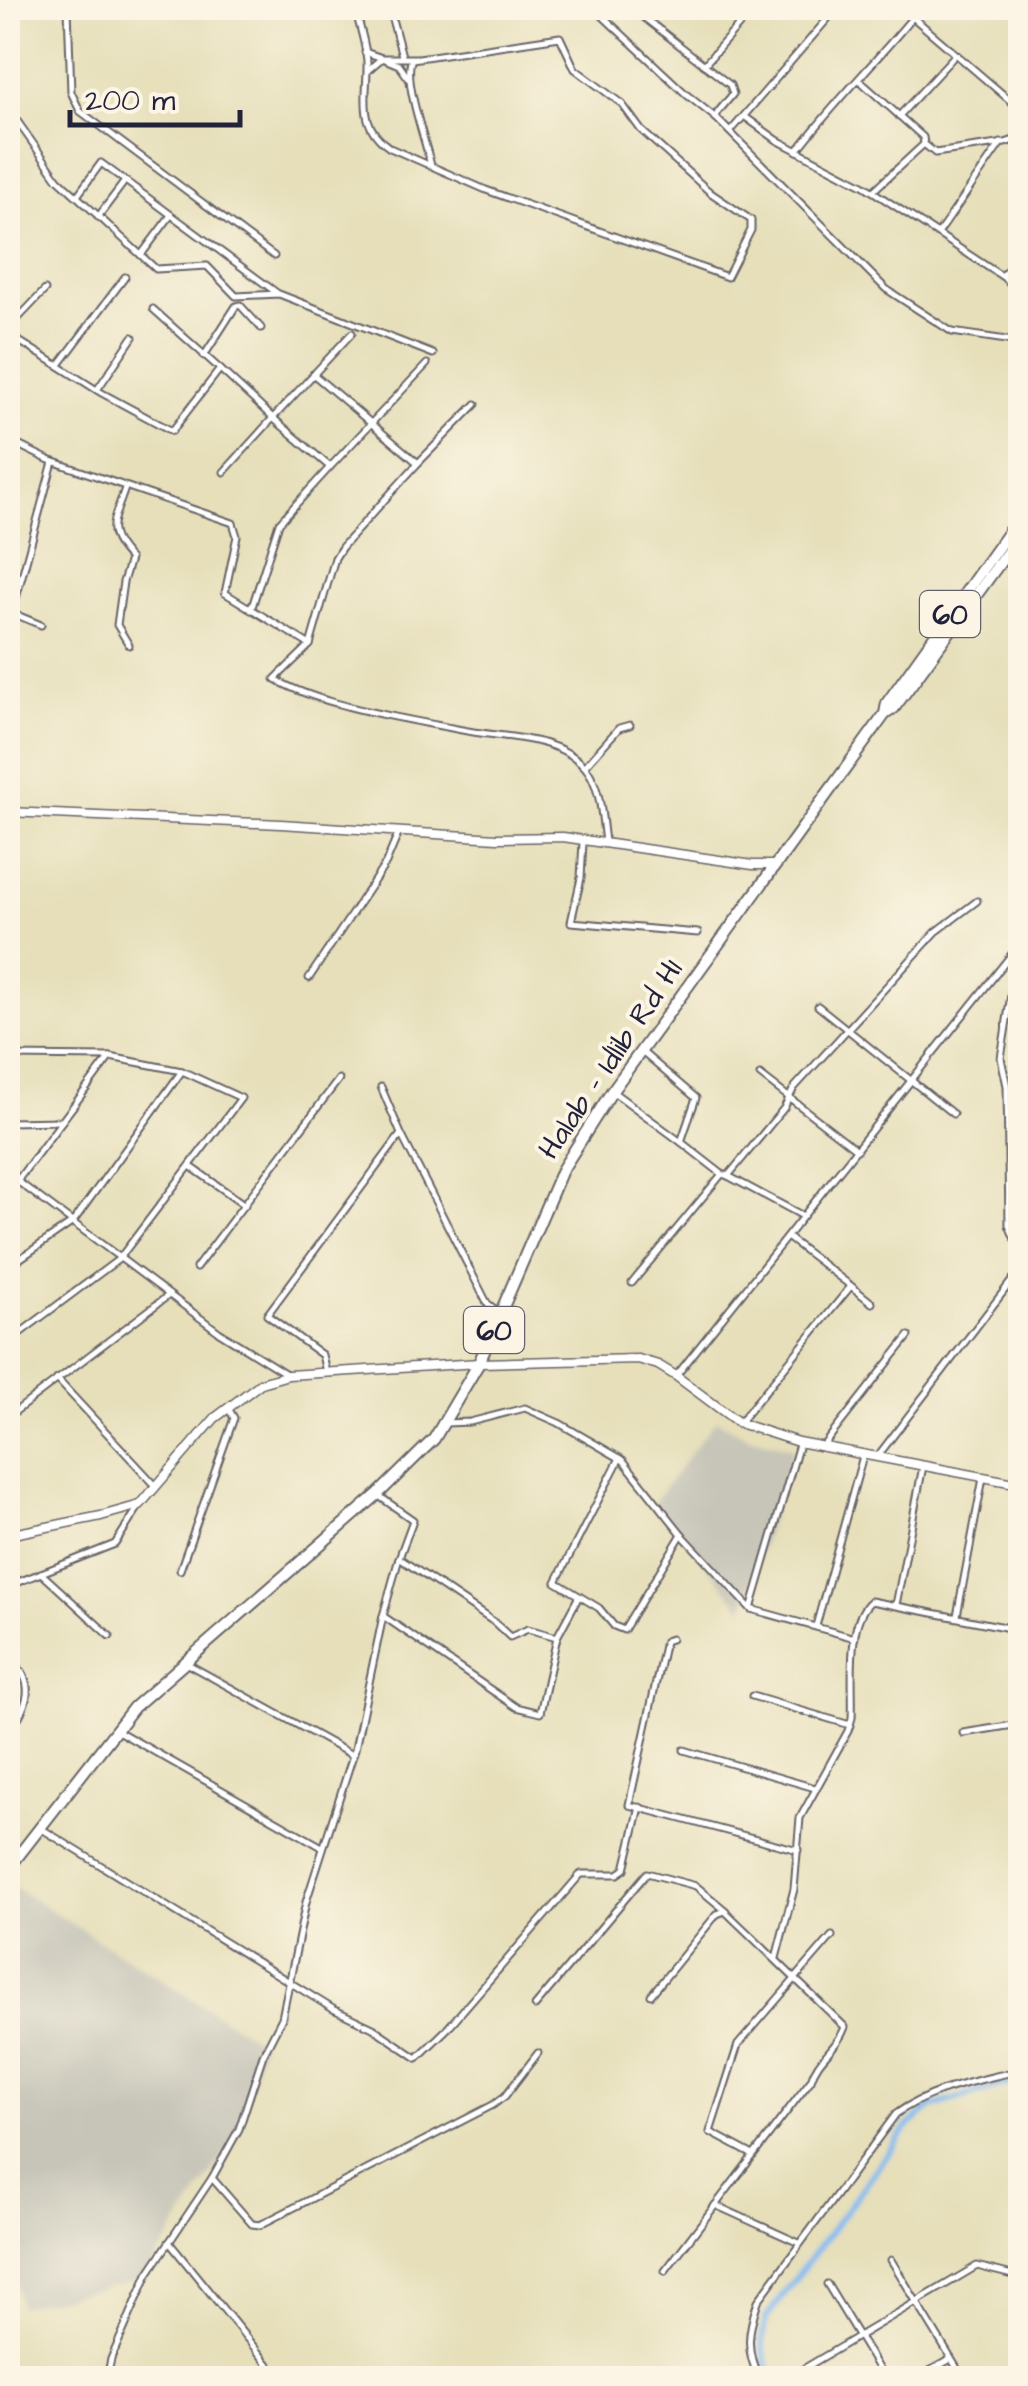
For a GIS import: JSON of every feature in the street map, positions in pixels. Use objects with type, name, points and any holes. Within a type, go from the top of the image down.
[{"type":"highway","name":"60","points":[[884,714],[886,703],[1020,516]]},
{"type":"highway","name":"Halab - Idlib Rd H1","points":[[8,1869],[134,1707],[377,1495],[416,1459],[445,1423],[479,1363],[562,1170],[612,1091],[884,714],[894,708],[1020,535]]},
{"type":"highway","points":[[982,586],[978,588],[977,583],[998,547]]},
{"type":"street","points":[[68,8],[70,92],[80,111],[274,256]]},
{"type":"street","points":[[355,8],[365,52],[366,118],[376,139],[486,190],[727,278],[751,230],[751,220],[711,193],[641,130],[622,104],[575,69],[560,37],[416,58],[382,58],[366,72]]},
{"type":"street","points":[[389,8],[402,56]]},
{"type":"street","points":[[594,8],[687,96],[716,118],[886,289],[952,332],[1020,342]]},
{"type":"street","points":[[632,8],[730,85],[733,94],[716,118]]},
{"type":"street","points":[[704,65],[754,8]]},
{"type":"street","points":[[730,132],[837,8]]},
{"type":"street","points":[[902,8],[1020,109]]},
{"type":"street","points":[[797,151],[826,112],[859,80],[920,8]]},
{"type":"street","points":[[365,52],[398,64],[410,81]]},
{"type":"street","points":[[899,116],[956,54]]},
{"type":"street","points":[[416,58],[408,67],[431,166]]},
{"type":"street","points":[[859,80],[935,153],[1020,138]]},
{"type":"street","points":[[8,108],[58,179],[156,268],[207,266],[236,296],[279,294]]},
{"type":"street","points":[[744,116],[797,151],[873,191],[1020,292]]},
{"type":"street","points":[[938,234],[1001,143]]},
{"type":"street","points":[[873,191],[924,144]]},
{"type":"street","points":[[77,197],[101,163],[279,294],[433,354]]},
{"type":"street","points":[[98,217],[125,181]]},
{"type":"street","points":[[141,255],[170,215]]},
{"type":"street","points":[[1002,276],[1020,254]]},
{"type":"street","points":[[59,365],[125,277]]},
{"type":"street","points":[[45,290],[8,331],[97,390],[172,431],[220,370]]},
{"type":"street","points":[[204,356],[240,304],[261,328]]},
{"type":"street","points":[[153,309],[330,468]]},
{"type":"street","points":[[224,472],[352,332]]},
{"type":"street","points":[[97,390],[133,337]]},
{"type":"street","points":[[252,610],[279,522],[427,364]]},
{"type":"street","points":[[313,374],[418,462]]},
{"type":"street","points":[[476,404],[418,462],[335,558],[310,645],[275,679],[318,698],[460,730],[554,746],[590,772],[604,842]]},
{"type":"street","points":[[8,440],[54,462],[233,523],[237,536],[225,593],[310,645]]},
{"type":"street","points":[[41,625],[12,613],[54,462]]},
{"type":"street","points":[[125,488],[112,530],[114,542],[130,560],[122,582],[118,625],[129,645]]},
{"type":"street","points":[[585,766],[620,728],[630,724]]},
{"type":"street","points":[[8,813],[583,839],[754,865],[777,865]]},
{"type":"street","points":[[309,978],[386,863],[400,832]]},
{"type":"street","points":[[583,839],[582,878],[571,922],[698,933]]},
{"type":"street","points":[[632,1283],[794,1088],[936,932],[978,901]]},
{"type":"street","points":[[676,1376],[1019,941]]},
{"type":"street","points":[[1019,941],[1002,1058],[1009,1225],[1020,1251]]},
{"type":"street","points":[[818,1006],[953,1114]]},
{"type":"street","points":[[642,1052],[696,1098],[681,1142]]},
{"type":"street","points":[[8,1056],[110,1057],[182,1071],[241,1098],[119,1260],[8,1342]]},
{"type":"street","points":[[17,1181],[110,1057]]},
{"type":"street","points":[[8,1267],[73,1222],[182,1071]]},
{"type":"street","points":[[760,1075],[858,1150]]},
{"type":"street","points":[[196,1268],[339,1079]]},
{"type":"street","points":[[381,1087],[488,1303],[501,1314]]},
{"type":"street","points":[[612,1091],[725,1175],[804,1216]]},
{"type":"street","points":[[8,1122],[62,1121]]},
{"type":"street","points":[[326,1372],[322,1355],[266,1315],[401,1134]]},
{"type":"street","points":[[190,1166],[245,1204]]},
{"type":"street","points":[[8,1174],[219,1332],[288,1374]]},
{"type":"street","points":[[1010,1219],[1020,1207]]},
{"type":"street","points":[[788,1237],[872,1303]]},
{"type":"street","points":[[877,1457],[1020,1270]]},
{"type":"street","points":[[739,1424],[850,1286]]},
{"type":"street","points":[[8,1417],[169,1296]]},
{"type":"street","points":[[822,1447],[909,1336]]},
{"type":"street","points":[[8,1586],[115,1544],[140,1505],[215,1418],[261,1383],[288,1374],[479,1363],[638,1360],[658,1364],[739,1424],[822,1447],[1020,1484]]},
{"type":"street","points":[[57,1380],[156,1486]]},
{"type":"street","points":[[180,1570],[234,1418],[228,1408]]},
{"type":"street","points":[[445,1423],[470,1422],[512,1409],[531,1408],[620,1458],[751,1609],[855,1638]]},
{"type":"street","points":[[751,1609],[799,1442]]},
{"type":"street","points":[[816,1626],[863,1454]]},
{"type":"street","points":[[620,1458],[556,1582],[600,1608],[614,1626],[624,1630],[682,1534]]},
{"type":"street","points":[[896,1605],[923,1466]]},
{"type":"street","points":[[957,1616],[983,1478]]},
{"type":"street","points":[[110,2378],[111,2360],[144,2282],[239,2129],[263,2055],[282,2018],[306,1902],[352,1755],[383,1616],[413,1520],[377,1495]]},
{"type":"street","points":[[8,1534],[140,1505]]},
{"type":"street","points":[[399,1558],[510,1636],[528,1629],[557,1637]]},
{"type":"street","points":[[41,1573],[110,1636]]},
{"type":"street","points":[[383,1616],[516,1707],[540,1712],[557,1637],[579,1595]]},
{"type":"street","points":[[776,1958],[794,1889],[800,1818],[850,1725],[855,1638],[865,1606],[871,1601],[1020,1628]]},
{"type":"street","points":[[671,1639],[665,1641],[629,1805],[798,1850]]},
{"type":"street","points":[[8,1656],[22,1669],[29,1688],[23,1710],[8,1735]]},
{"type":"street","points":[[183,1662],[352,1755]]},
{"type":"street","points":[[752,1696],[850,1725]]},
{"type":"street","points":[[962,1733],[1020,1724]]},
{"type":"street","points":[[116,1730],[322,1847]]},
{"type":"street","points":[[684,1750],[815,1788]]},
{"type":"street","points":[[39,1827],[333,2009],[383,2033],[417,2058],[446,2030],[581,1874],[618,1874],[626,1869],[640,1807]]},
{"type":"street","points":[[536,2006],[646,1873],[696,1886],[841,2019],[845,2027],[844,2034],[814,2066],[811,2080],[665,2271]]},
{"type":"street","points":[[651,1995],[717,1914],[726,1912],[732,1917]]},
{"type":"street","points":[[753,2156],[710,2132],[738,2046],[832,1936]]},
{"type":"street","points":[[212,2178],[252,2224],[260,2225],[493,2104],[505,2096],[538,2053]]},
{"type":"street","points":[[759,2378],[750,2361],[747,2332],[758,2301],[896,2114],[942,2092],[1020,2070]]},
{"type":"street","points":[[715,2205],[800,2244]]},
{"type":"street","points":[[169,2242],[279,2378]]},
{"type":"street","points":[[891,2260],[963,2378]]},
{"type":"street","points":[[802,2378],[798,2372],[977,2266],[1020,2278]]},
{"type":"street","points":[[826,2284],[884,2378]]},
{"type":"street","points":[[917,2378],[950,2359]]},
{"type":"shaded area","points":[[716,1420],[748,1437],[793,1448],[743,1609],[654,1502]]},
{"type":"shaded area","points":[[9,1884],[262,2043],[237,2134],[143,2279],[20,2307],[8,2232]]},
{"type":"waterway","points":[[773,2378],[763,2349],[766,2318],[910,2124],[933,2106],[1020,2080]]}]
